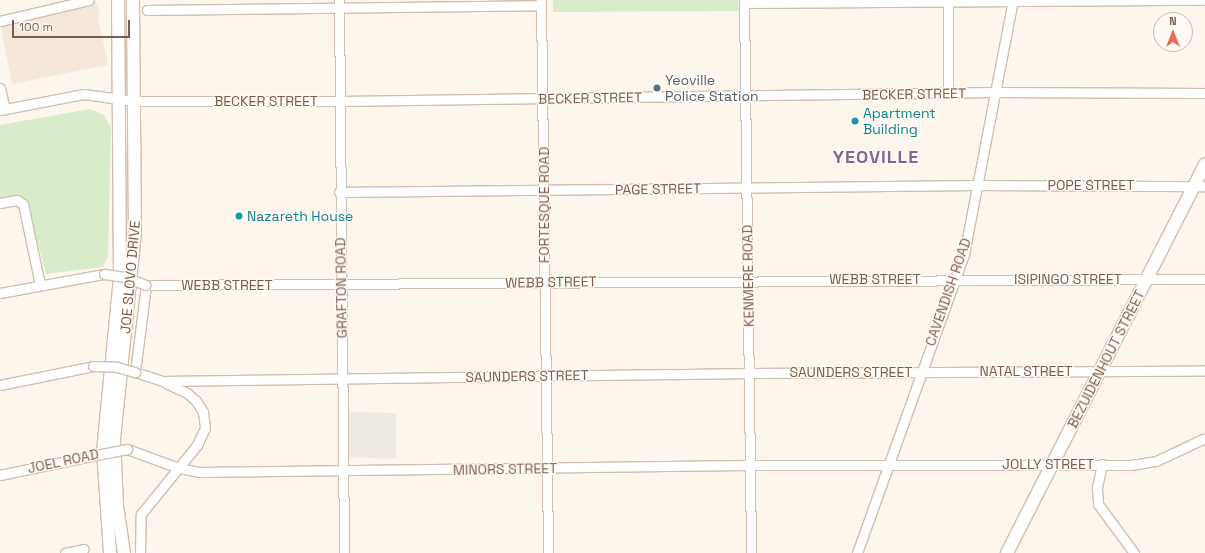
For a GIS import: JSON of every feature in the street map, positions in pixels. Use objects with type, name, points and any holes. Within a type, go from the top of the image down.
[{"type":"main road","name":"JOE SLOVO DRIVE","points":[[110,553],[103,451],[120,277],[118,0]]},
{"type":"main road","name":"JOE SLOVO DRIVE","points":[[124,553],[117,505],[114,439],[134,255],[133,0]]},
{"type":"main road","name":"BEZUIDENHOUT STREET","points":[[1007,553],[1146,279],[1200,186],[1205,165]]},
{"type":"street","points":[[0,20],[89,0]]},
{"type":"street","name":"CAVENDISH ROAD","points":[[857,553],[920,372],[956,279],[970,231],[994,92],[1013,0]]},
{"type":"street","points":[[744,2],[1205,0]]},
{"type":"street","points":[[948,1],[948,93]]},
{"type":"street","points":[[147,10],[339,4],[541,2]]},
{"type":"street","name":"FORTESQUE ROAD","points":[[541,2],[544,190],[544,375],[548,553]]},
{"type":"street","name":"KENMERE ROAD","points":[[744,2],[751,553]]},
{"type":"street","name":"GRAFTON ROAD","points":[[339,4],[339,192],[344,553]]},
{"type":"street","points":[[0,88],[2,109]]},
{"type":"street","name":"BECKER STREET","points":[[2,109],[84,94],[134,101],[340,101],[746,97],[994,92],[1205,93]]},
{"type":"street","name":"POPE STREET","points":[[977,185],[1200,186]]},
{"type":"street","name":"PAGE STREET","points":[[339,192],[977,185]]},
{"type":"street","points":[[0,203],[20,201],[26,215],[40,285]]},
{"type":"street","points":[[0,293],[104,274],[125,277],[146,285],[135,372]]},
{"type":"street","name":"ISIPINGO STREET","points":[[956,279],[1205,279]]},
{"type":"street","name":"WEBB STREET","points":[[146,285],[341,286],[544,282],[747,282],[956,279]]},
{"type":"street","name":"SAUNDERS STREET","points":[[0,385],[93,366],[117,367],[167,383],[342,377],[920,372]]},
{"type":"street","name":"NATAL STREET","points":[[920,372],[1205,371]]},
{"type":"street","points":[[140,553],[141,514],[176,469],[197,432],[200,420],[195,407],[167,383]]},
{"type":"street","name":"JOLLY STREET","points":[[887,464],[1054,463],[1131,465],[1156,461],[1205,438]]},
{"type":"street","name":"MINORS STREET","points":[[127,449],[176,469],[199,472],[887,464]]},
{"type":"street","name":"JOEL ROAD","points":[[0,475],[127,449]]},
{"type":"street","points":[[1102,464],[1097,488],[1098,504],[1134,553]]},
{"type":"street","points":[[65,553],[84,549]]},
{"type":"shaded area","points":[[89,0],[95,0],[100,13],[98,17],[108,65],[12,84],[0,22]]},
{"type":"shaded area","points":[[347,412],[396,413],[396,459],[348,457]]},
{"type":"green space","points":[[553,0],[738,0],[739,11],[553,12]]},
{"type":"green space","points":[[90,109],[104,115],[111,128],[108,256],[103,267],[46,274],[26,199],[0,202],[0,125]]},
{"type":"place","name":"Yeoville Police Station","points":[[657,88]]},
{"type":"place","name":"Apartment Building","points":[[855,121]]},
{"type":"place","name":"Nazareth House","points":[[239,216]]},
{"type":"district","name":"YEOVILLE","points":[[876,157]]}]
